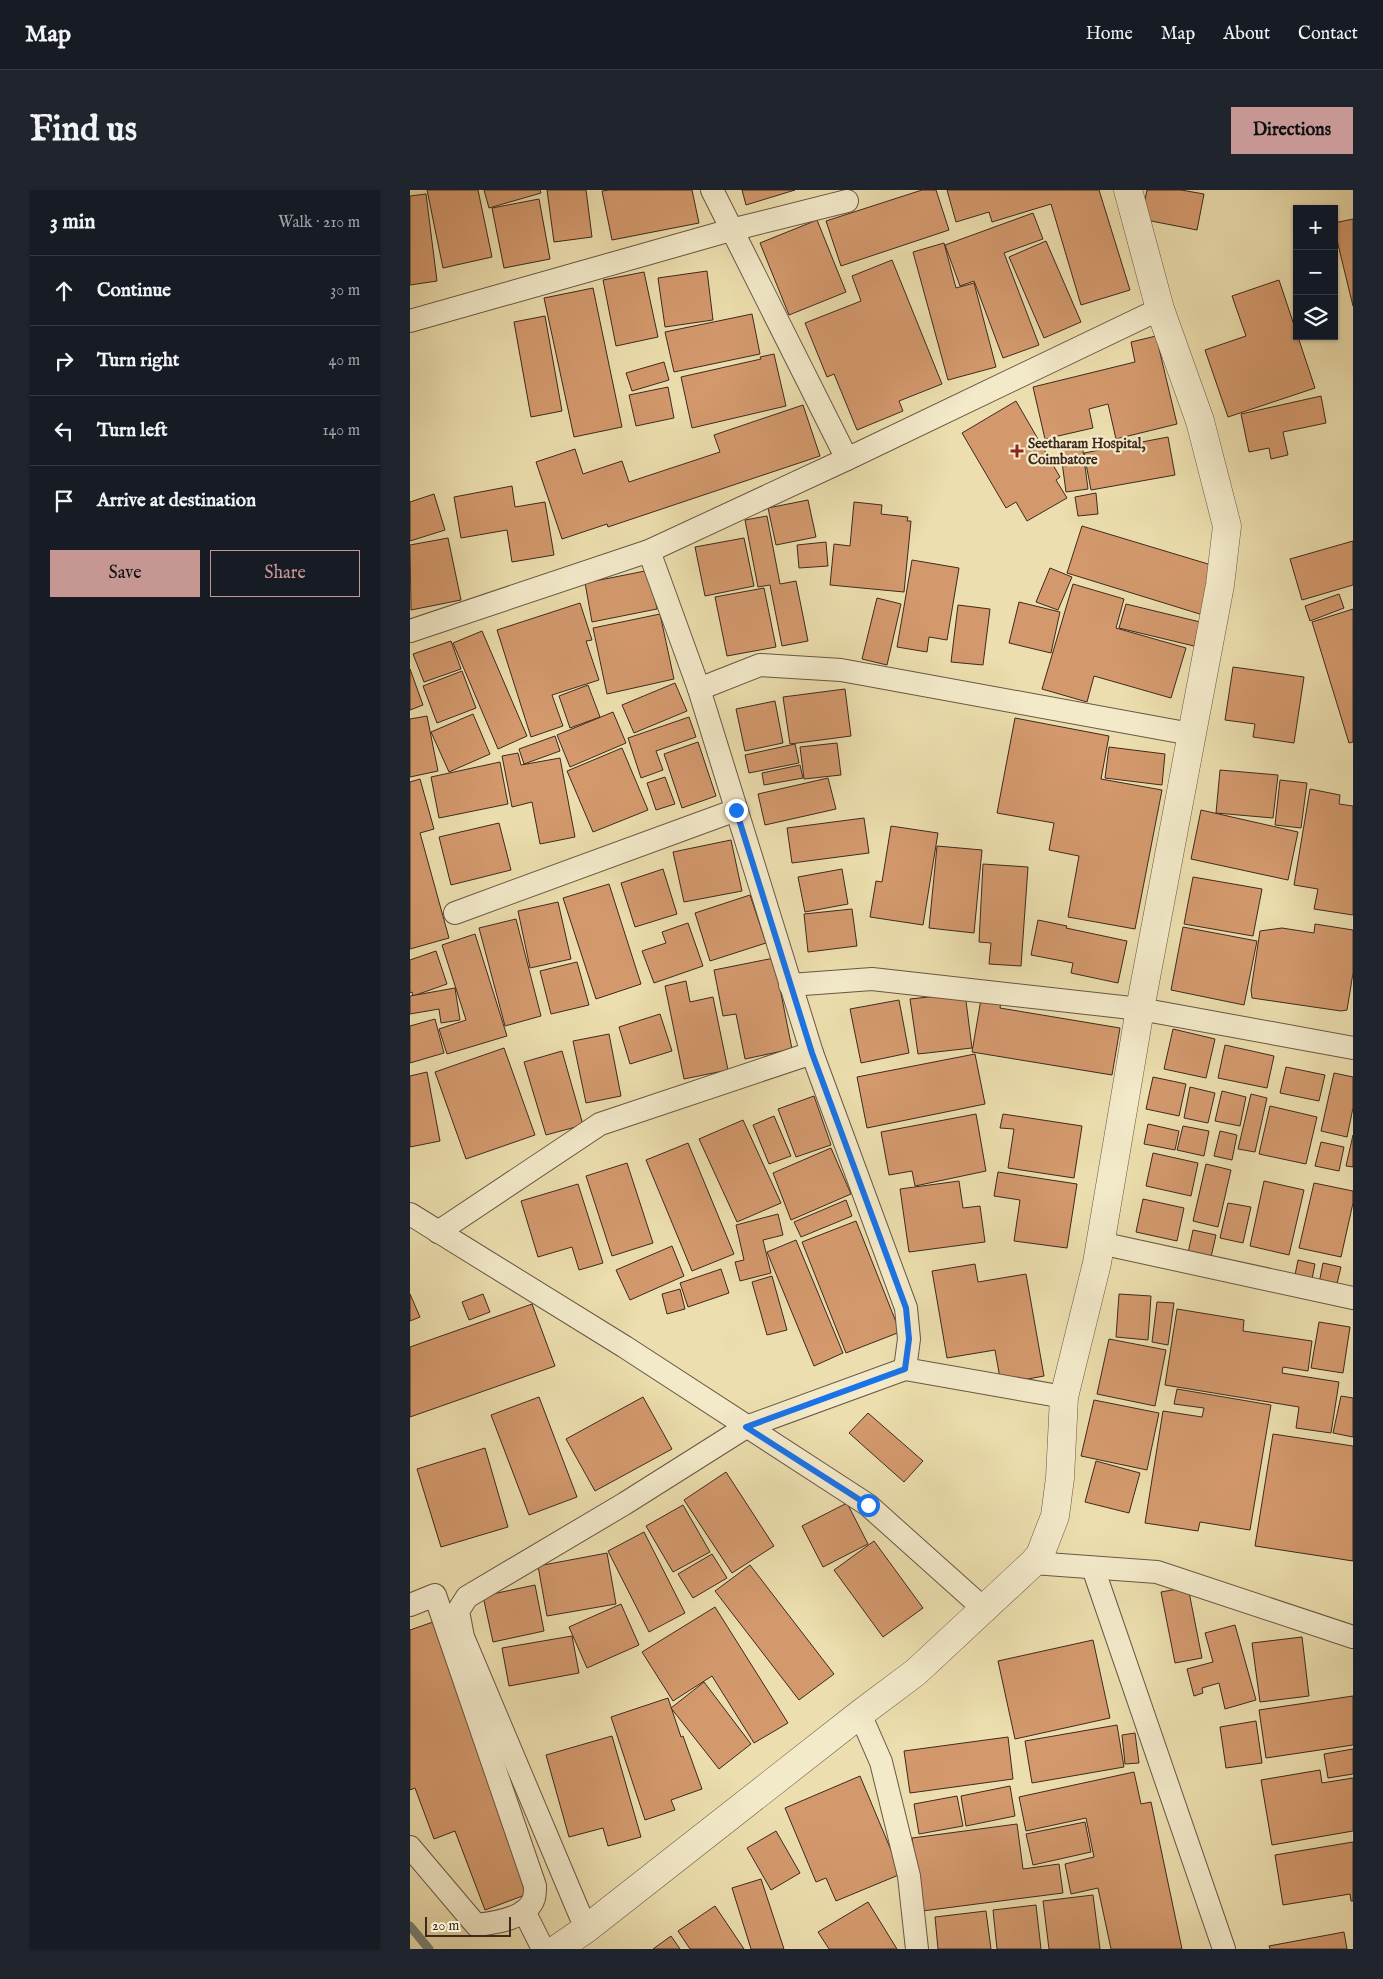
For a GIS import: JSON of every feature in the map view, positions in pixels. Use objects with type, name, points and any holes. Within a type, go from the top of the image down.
[{"type":"street","points":[[712,190],[847,459]]},
{"type":"street","points":[[557,1949],[916,1672],[1033,1564],[1040,1555],[1055,1516],[1060,1478],[1064,1396],[1097,1264],[1140,1010],[1220,585],[1227,526],[1200,421],[1160,309],[1128,190]]},
{"type":"street","points":[[410,321],[731,230],[847,201]]},
{"type":"street","points":[[410,631],[649,551],[847,459],[1160,309]]},
{"type":"street","points":[[649,551],[699,689],[812,1053],[906,1308],[909,1339],[905,1369]]},
{"type":"street","points":[[699,689],[760,665],[840,670],[1191,734]]},
{"type":"street","points":[[455,913],[736,810]]},
{"type":"street","points":[[790,985],[872,980],[1140,1010],[1353,1048]]},
{"type":"street","points":[[438,1232],[600,1124],[812,1053]]},
{"type":"street","points":[[410,1214],[625,1347],[868,1505],[984,1608]]},
{"type":"street","points":[[1100,1243],[1353,1298]]},
{"type":"street","points":[[586,1928],[463,1638],[458,1611],[467,1597],[624,1504],[746,1427],[905,1369],[1064,1396]]},
{"type":"street","points":[[1033,1564],[1157,1572],[1353,1637]]},
{"type":"street","points":[[1094,1568],[1224,1949]]},
{"type":"street","points":[[410,1605],[435,1595],[535,1886],[534,1900],[524,1911],[509,1920],[476,1925],[410,1847]]},
{"type":"street","points":[[860,1714],[881,1762],[907,1866],[917,1949]]},
{"type":"street","points":[[524,1911],[543,1949]]},
{"type":"building","points":[[427,190],[478,190],[492,257],[443,268]]},
{"type":"building","points":[[484,190],[540,190],[541,193],[489,208]]},
{"type":"building","points":[[547,190],[586,190],[592,237],[554,242]]},
{"type":"building","points":[[692,190],[699,223],[612,240],[602,191]]},
{"type":"building","points":[[742,190],[795,190],[746,205]]},
{"type":"building","points":[[922,190],[936,190],[949,230],[841,266],[826,221]]},
{"type":"building","points":[[947,190],[1099,190],[1130,290],[1081,305],[1051,204],[992,222],[989,212],[956,222]]},
{"type":"building","points":[[1147,190],[1181,190],[1204,194],[1197,230],[1141,219]]},
{"type":"building","points":[[426,194],[437,281],[410,285],[410,196]]},
{"type":"building","points":[[539,199],[550,259],[504,268],[492,208]]},
{"type":"building","points":[[1033,213],[1043,239],[1004,253],[1039,345],[1003,358],[974,281],[960,286],[945,245]]},
{"type":"building","points":[[1353,219],[1353,306],[1338,244],[1338,222]]},
{"type":"building","points":[[817,220],[846,292],[789,315],[760,243]]},
{"type":"building","points":[[1046,241],[1081,322],[1044,338],[1009,257]]},
{"type":"building","points":[[944,243],[956,288],[974,283],[996,367],[948,380],[913,252]]},
{"type":"building","points":[[892,260],[942,384],[899,401],[903,411],[857,430],[834,374],[827,377],[805,323],[861,301],[852,276]]},
{"type":"building","points":[[707,271],[713,320],[665,327],[658,278]]},
{"type":"building","points":[[644,272],[658,337],[616,346],[603,280]]},
{"type":"building","points":[[1279,280],[1293,322],[1293,340],[1299,340],[1315,388],[1228,417],[1205,350],[1246,336],[1232,296]]},
{"type":"building","points":[[593,288],[622,427],[574,437],[544,298]]},
{"type":"building","points":[[752,314],[760,354],[674,372],[665,332]]},
{"type":"building","points":[[545,316],[562,411],[531,417],[514,322]]},
{"type":"building","points":[[1156,336],[1177,424],[1116,439],[1108,404],[1089,409],[1093,428],[1045,439],[1033,387],[1135,362],[1131,342]]},
{"type":"building","points":[[774,354],[786,406],[692,428],[681,377],[761,359],[760,357]]},
{"type":"building","points":[[664,362],[669,380],[632,391],[626,373]]},
{"type":"building","points":[[668,387],[674,418],[636,426],[629,395]]},
{"type":"building","points":[[1321,396],[1326,423],[1283,432],[1288,455],[1271,459],[1269,448],[1249,452],[1241,414]]},
{"type":"building","points":[[1016,401],[1060,477],[1056,480],[1067,498],[1027,521],[1016,502],[1006,508],[962,433]]},
{"type":"building","points":[[803,405],[820,456],[608,527],[607,524],[562,539],[536,462],[575,449],[583,474],[622,461],[629,482],[720,452],[714,435]]},
{"type":"building","points":[[1168,437],[1175,475],[1091,490],[1084,453]]},
{"type":"building","points":[[1082,443],[1088,489],[1066,492],[1060,447]]},
{"type":"building","points":[[512,486],[515,507],[545,502],[554,555],[512,562],[507,530],[461,538],[454,497]]},
{"type":"building","points":[[1096,493],[1098,514],[1078,516],[1075,497]]},
{"type":"building","points":[[434,494],[445,530],[410,541],[410,502]]},
{"type":"building","points":[[808,500],[816,537],[776,545],[768,508]]},
{"type":"building","points":[[854,502],[882,505],[881,514],[908,517],[907,521],[911,521],[904,592],[830,585],[834,544],[850,546]]},
{"type":"building","points":[[767,516],[780,584],[796,581],[808,641],[782,646],[770,585],[758,587],[745,520]]},
{"type":"building","points":[[1082,526],[1218,567],[1203,615],[1067,573]]},
{"type":"building","points":[[448,538],[461,600],[411,610],[410,545]]},
{"type":"building","points":[[744,538],[754,586],[705,596],[695,547]]},
{"type":"building","points":[[1353,541],[1353,585],[1302,600],[1290,559]]},
{"type":"building","points":[[826,542],[828,566],[799,568],[797,545]]},
{"type":"building","points":[[912,560],[959,568],[947,640],[929,637],[927,652],[897,647]]},
{"type":"building","points":[[1050,568],[1072,577],[1058,610],[1036,602]]},
{"type":"building","points":[[650,570],[657,609],[592,622],[585,583]]},
{"type":"building","points":[[1073,584],[1124,599],[1116,628],[1186,648],[1171,698],[1094,676],[1087,702],[1042,689]]},
{"type":"building","points":[[764,588],[776,647],[727,656],[715,597]]},
{"type":"building","points":[[1339,594],[1344,608],[1310,621],[1305,606]]},
{"type":"building","points":[[877,598],[901,604],[887,665],[862,659]]},
{"type":"building","points":[[1019,602],[1060,612],[1051,653],[1009,643]]},
{"type":"building","points":[[580,603],[592,640],[586,641],[599,680],[552,695],[563,726],[531,737],[497,630]]},
{"type":"building","points":[[1126,604],[1200,622],[1194,646],[1119,628]]},
{"type":"building","points":[[958,605],[990,609],[983,665],[951,662]]},
{"type":"building","points":[[1353,609],[1353,742],[1349,743],[1312,622]]},
{"type":"building","points":[[660,614],[674,679],[607,694],[593,628]]},
{"type":"building","points":[[482,631],[527,736],[498,749],[453,643]]},
{"type":"building","points":[[451,641],[461,669],[424,682],[413,654]]},
{"type":"building","points":[[1233,667],[1304,677],[1294,743],[1253,737],[1255,724],[1225,720]]},
{"type":"building","points":[[410,669],[423,705],[410,710]]},
{"type":"building","points":[[462,671],[476,708],[437,723],[423,686]]},
{"type":"building","points":[[675,683],[687,711],[634,733],[622,705]]},
{"type":"building","points":[[588,685],[600,717],[570,728],[559,696]]},
{"type":"building","points":[[845,689],[851,736],[790,744],[783,697]]},
{"type":"building","points":[[775,701],[783,743],[745,751],[736,709]]},
{"type":"building","points":[[613,712],[626,743],[570,767],[557,735]]},
{"type":"building","points":[[473,714],[490,754],[449,772],[431,732]]},
{"type":"building","points":[[427,716],[438,771],[410,777],[410,719]]},
{"type":"building","points":[[689,717],[696,737],[656,751],[663,770],[641,778],[628,738]]},
{"type":"building","points":[[1015,718],[1109,736],[1101,779],[1162,790],[1135,929],[1068,917],[1079,856],[1049,850],[1054,823],[997,813]]},
{"type":"building","points":[[555,736],[560,751],[524,764],[519,749]]},
{"type":"building","points":[[698,742],[716,796],[682,808],[664,754]]},
{"type":"building","points":[[837,743],[841,775],[804,779],[800,747]]},
{"type":"building","points":[[795,744],[799,763],[749,773],[745,755]]},
{"type":"building","points":[[1109,747],[1165,754],[1162,785],[1105,778]]},
{"type":"building","points":[[622,748],[648,810],[593,832],[567,771]]},
{"type":"building","points":[[518,753],[521,765],[560,758],[575,837],[540,844],[532,802],[512,807],[502,756]]},
{"type":"building","points":[[500,762],[508,804],[439,818],[431,777]]},
{"type":"building","points":[[800,765],[803,778],[764,785],[762,773]]},
{"type":"building","points":[[1220,770],[1278,775],[1273,818],[1216,813]]},
{"type":"building","points":[[665,777],[675,804],[656,810],[647,783]]},
{"type":"building","points":[[828,778],[836,809],[765,825],[758,794]]},
{"type":"building","points":[[420,779],[434,829],[420,833],[449,938],[410,949],[410,782]]},
{"type":"building","points":[[1280,780],[1307,783],[1301,828],[1275,825]]},
{"type":"building","points":[[1310,789],[1340,795],[1339,804],[1353,806],[1353,915],[1314,909],[1318,889],[1294,885]]},
{"type":"building","points":[[1201,810],[1298,832],[1288,880],[1191,859]]},
{"type":"building","points":[[864,818],[869,853],[792,863],[787,828]]},
{"type":"building","points":[[499,823],[511,870],[451,885],[439,837]]},
{"type":"building","points":[[891,826],[938,833],[923,925],[870,917],[876,881],[882,882]]},
{"type":"building","points":[[731,840],[742,891],[684,902],[673,852]]},
{"type":"building","points":[[937,846],[982,850],[974,933],[929,928]]},
{"type":"building","points":[[983,864],[1028,867],[1021,966],[989,964],[991,943],[979,942]]},
{"type":"building","points":[[663,869],[677,914],[635,927],[621,883]]},
{"type":"building","points":[[842,869],[848,904],[805,912],[798,877]]},
{"type":"building","points":[[1193,877],[1262,889],[1253,936],[1184,924]]},
{"type":"building","points":[[609,884],[641,984],[596,999],[563,898]]},
{"type":"building","points":[[750,895],[766,943],[710,961],[695,913]]},
{"type":"building","points":[[558,902],[571,959],[530,968],[518,911]]},
{"type":"building","points":[[852,909],[857,946],[808,952],[804,914]]},
{"type":"building","points":[[516,919],[541,1016],[505,1026],[479,928]]},
{"type":"building","points":[[1038,920],[1127,941],[1118,983],[1071,973],[1073,963],[1031,955]]},
{"type":"building","points":[[688,923],[703,966],[654,983],[642,951],[666,943],[662,932]]},
{"type":"building","points":[[1315,924],[1353,930],[1353,973],[1347,1010],[1341,1011],[1252,998],[1251,990],[1260,931],[1282,928],[1314,933]]},
{"type":"building","points":[[1183,927],[1257,941],[1244,1005],[1171,990]]},
{"type":"building","points":[[475,934],[507,1036],[447,1054],[439,1029],[466,1020],[442,945]]},
{"type":"building","points":[[436,951],[447,984],[413,996],[412,992],[410,993],[410,960]]},
{"type":"building","points":[[774,958],[792,1049],[745,1059],[736,1014],[723,1016],[714,970]]},
{"type":"building","points":[[577,962],[589,1005],[551,1014],[540,971]]},
{"type":"building","points":[[686,981],[690,1002],[713,997],[728,1070],[684,1079],[665,986]]},
{"type":"building","points":[[455,988],[460,1020],[441,1023],[439,1009],[410,1014],[410,996]]},
{"type":"building","points":[[965,993],[972,1048],[918,1054],[910,999]]},
{"type":"building","points":[[981,999],[1001,1002],[1000,1008],[1120,1028],[1112,1075],[972,1052]]},
{"type":"building","points":[[899,1000],[909,1053],[861,1063],[850,1009]]},
{"type":"building","points":[[660,1014],[672,1051],[630,1064],[619,1027]]},
{"type":"building","points":[[435,1019],[444,1053],[410,1063],[410,1026]]},
{"type":"building","points":[[1173,1029],[1215,1039],[1206,1078],[1164,1069]]},
{"type":"building","points":[[609,1034],[621,1096],[586,1103],[573,1041]]},
{"type":"building","points":[[1225,1045],[1274,1056],[1267,1088],[1218,1078]]},
{"type":"building","points":[[504,1048],[535,1135],[466,1159],[435,1072]]},
{"type":"building","points":[[562,1051],[583,1125],[546,1135],[524,1062]]},
{"type":"building","points":[[975,1054],[985,1104],[867,1128],[857,1077]]},
{"type":"building","points":[[1286,1067],[1325,1075],[1319,1101],[1280,1093]]},
{"type":"building","points":[[427,1072],[440,1141],[410,1147],[410,1076]]},
{"type":"building","points":[[1334,1073],[1353,1077],[1353,1108],[1347,1137],[1321,1131]]},
{"type":"building","points":[[1153,1077],[1186,1084],[1179,1116],[1146,1109]]},
{"type":"building","points":[[1190,1087],[1215,1093],[1208,1123],[1184,1118]]},
{"type":"building","points":[[1222,1091],[1246,1097],[1240,1126],[1215,1121]]},
{"type":"building","points":[[1251,1094],[1267,1098],[1255,1152],[1238,1149]]},
{"type":"building","points":[[814,1096],[831,1145],[796,1157],[778,1109]]},
{"type":"building","points":[[1270,1106],[1317,1117],[1306,1164],[1259,1154]]},
{"type":"building","points":[[976,1114],[986,1171],[915,1186],[912,1171],[889,1175],[881,1132]]},
{"type":"building","points":[[1003,1114],[1082,1126],[1074,1178],[1008,1168],[1014,1129],[1000,1128]]},
{"type":"building","points":[[774,1116],[791,1156],[769,1164],[753,1125]]},
{"type":"building","points":[[743,1120],[781,1203],[737,1222],[699,1139]]},
{"type":"building","points":[[1148,1124],[1179,1131],[1175,1150],[1144,1144]]},
{"type":"building","points":[[1183,1126],[1209,1131],[1204,1156],[1177,1150]]},
{"type":"building","points":[[1220,1131],[1237,1135],[1232,1160],[1214,1156]]},
{"type":"building","points":[[1353,1135],[1353,1167],[1346,1166]]},
{"type":"building","points":[[1321,1142],[1344,1147],[1339,1171],[1315,1166]]},
{"type":"building","points":[[688,1143],[734,1254],[692,1271],[646,1160]]},
{"type":"building","points":[[831,1148],[851,1194],[791,1220],[773,1173]]},
{"type":"building","points":[[1153,1153],[1198,1163],[1191,1196],[1146,1186]]},
{"type":"building","points":[[627,1163],[653,1243],[612,1256],[586,1176]]},
{"type":"building","points":[[1206,1164],[1231,1170],[1218,1227],[1193,1221]]},
{"type":"building","points":[[998,1172],[1077,1184],[1067,1248],[1014,1241],[1020,1200],[994,1196]]},
{"type":"building","points":[[959,1181],[963,1208],[980,1206],[985,1242],[909,1252],[900,1189]]},
{"type":"building","points":[[1264,1181],[1304,1190],[1289,1255],[1250,1246]]},
{"type":"building","points":[[1314,1183],[1353,1191],[1353,1203],[1341,1257],[1299,1248]]},
{"type":"building","points":[[578,1184],[603,1263],[579,1270],[572,1247],[538,1257],[521,1201]]},
{"type":"building","points":[[1143,1199],[1184,1208],[1177,1241],[1136,1232]]},
{"type":"building","points":[[846,1200],[852,1216],[801,1237],[794,1222]]},
{"type":"building","points":[[1228,1203],[1251,1207],[1243,1243],[1220,1238]]},
{"type":"building","points":[[778,1214],[783,1235],[763,1240],[771,1273],[740,1281],[735,1262],[744,1260],[736,1225]]},
{"type":"building","points":[[856,1221],[900,1332],[846,1353],[802,1242]]},
{"type":"building","points":[[1193,1230],[1216,1235],[1211,1257],[1188,1253]]},
{"type":"building","points":[[796,1240],[843,1353],[814,1366],[767,1252]]},
{"type":"building","points":[[672,1246],[684,1276],[630,1300],[616,1270]]},
{"type":"building","points":[[1298,1260],[1315,1264],[1312,1279],[1295,1275]]},
{"type":"building","points":[[1323,1263],[1341,1267],[1336,1288],[1319,1283]]},
{"type":"building","points":[[975,1264],[978,1282],[1026,1274],[1044,1376],[1001,1384],[995,1350],[947,1358],[932,1271]]},
{"type":"building","points":[[721,1269],[729,1293],[688,1307],[680,1283]]},
{"type":"building","points":[[772,1276],[787,1330],[767,1335],[752,1282]]},
{"type":"building","points":[[680,1289],[685,1309],[667,1314],[662,1294]]},
{"type":"building","points":[[410,1294],[420,1317],[410,1321]]},
{"type":"building","points":[[483,1294],[490,1312],[469,1320],[462,1302]]},
{"type":"building","points":[[1119,1294],[1151,1296],[1148,1340],[1116,1337]]},
{"type":"building","points":[[1157,1302],[1174,1303],[1168,1345],[1152,1342]]},
{"type":"building","points":[[532,1304],[555,1366],[410,1417],[410,1347]]},
{"type":"building","points":[[1177,1309],[1244,1320],[1243,1331],[1312,1341],[1308,1371],[1283,1367],[1282,1373],[1339,1382],[1331,1433],[1296,1428],[1299,1407],[1165,1385]]},
{"type":"building","points":[[1319,1322],[1350,1327],[1343,1373],[1311,1368]]},
{"type":"building","points":[[1109,1339],[1166,1350],[1155,1406],[1097,1394]]},
{"type":"building","points":[[1177,1389],[1271,1405],[1250,1530],[1200,1522],[1198,1531],[1145,1523],[1163,1411],[1202,1417],[1204,1408],[1174,1404]]},
{"type":"building","points":[[1341,1396],[1353,1398],[1353,1437],[1333,1433]]},
{"type":"building","points":[[539,1397],[577,1497],[529,1515],[491,1415]]},
{"type":"building","points":[[643,1397],[672,1449],[595,1491],[566,1439]]},
{"type":"building","points":[[1094,1400],[1159,1413],[1147,1470],[1081,1456]]},
{"type":"building","points":[[868,1413],[923,1461],[904,1482],[849,1433]]},
{"type":"building","points":[[1273,1434],[1353,1446],[1353,1561],[1255,1546]]},
{"type":"building","points":[[485,1448],[508,1527],[441,1547],[417,1469]]},
{"type":"building","points":[[1096,1461],[1140,1473],[1129,1513],[1085,1502]]},
{"type":"building","points":[[726,1472],[774,1546],[732,1573],[684,1500]]},
{"type":"building","points":[[847,1503],[868,1544],[823,1567],[802,1526]]},
{"type":"building","points":[[683,1505],[710,1552],[673,1572],[646,1526]]},
{"type":"building","points":[[644,1532],[685,1613],[649,1632],[608,1551]]},
{"type":"building","points":[[874,1541],[923,1608],[883,1637],[834,1570]]},
{"type":"building","points":[[607,1553],[616,1604],[547,1616],[538,1566]]},
{"type":"building","points":[[712,1554],[727,1578],[693,1598],[678,1574]]},
{"type":"building","points":[[750,1565],[834,1674],[799,1700],[715,1591]]},
{"type":"building","points":[[535,1585],[544,1631],[493,1642],[483,1596]]},
{"type":"building","points":[[1188,1587],[1202,1658],[1175,1663],[1161,1592]]},
{"type":"building","points":[[621,1604],[639,1645],[587,1668],[569,1627]]},
{"type":"building","points":[[715,1607],[788,1723],[754,1743],[712,1676],[673,1701],[642,1652]]},
{"type":"building","points":[[433,1622],[533,1892],[485,1910],[455,1831],[434,1839],[415,1788],[410,1790],[410,1630]]},
{"type":"building","points":[[1235,1625],[1256,1700],[1225,1709],[1219,1683],[1202,1688],[1203,1693],[1194,1696],[1187,1669],[1213,1662],[1205,1633]]},
{"type":"building","points":[[572,1636],[579,1673],[509,1686],[502,1648]]},
{"type":"building","points":[[1302,1637],[1309,1696],[1260,1702],[1252,1643]]},
{"type":"building","points":[[1093,1640],[1110,1718],[1015,1739],[998,1661]]},
{"type":"building","points":[[704,1682],[751,1744],[719,1769],[671,1708]]},
{"type":"building","points":[[1353,1696],[1353,1745],[1266,1758],[1259,1710]]},
{"type":"building","points":[[668,1698],[702,1789],[671,1800],[675,1810],[645,1820],[611,1717]]},
{"type":"building","points":[[1256,1721],[1262,1763],[1226,1768],[1220,1727]]},
{"type":"building","points":[[1117,1725],[1124,1767],[1032,1783],[1025,1741]]},
{"type":"building","points":[[1135,1733],[1139,1763],[1125,1764],[1122,1735]]},
{"type":"building","points":[[612,1736],[641,1837],[608,1846],[603,1828],[569,1837],[546,1755]]},
{"type":"building","points":[[1008,1737],[1013,1779],[910,1793],[904,1751]]},
{"type":"building","points":[[1353,1749],[1353,1774],[1328,1778],[1324,1754]]},
{"type":"building","points":[[1320,1770],[1322,1783],[1353,1778],[1353,1831],[1272,1845],[1261,1780]]},
{"type":"building","points":[[1134,1772],[1141,1804],[1151,1802],[1182,1949],[1111,1949],[1098,1888],[1071,1894],[1065,1864],[1094,1857],[1086,1818],[1026,1831],[1019,1797]]},
{"type":"building","points":[[860,1776],[901,1874],[836,1901],[826,1878],[816,1882],[785,1808]]},
{"type":"building","points":[[1010,1786],[1015,1816],[966,1826],[961,1796]]},
{"type":"building","points":[[957,1796],[963,1826],[919,1834],[914,1804]]},
{"type":"building","points":[[1085,1822],[1091,1852],[1033,1865],[1026,1834]]},
{"type":"building","points":[[1017,1824],[1023,1869],[1059,1864],[1063,1893],[922,1911],[912,1838]]},
{"type":"building","points":[[776,1831],[800,1873],[771,1890],[747,1848]]},
{"type":"building","points":[[1353,1842],[1353,1901],[1351,1901],[1350,1894],[1283,1905],[1275,1855]]},
{"type":"building","points":[[761,1879],[784,1949],[751,1949],[732,1888]]},
{"type":"building","points":[[1093,1895],[1100,1949],[1049,1949],[1043,1901]]},
{"type":"building","points":[[868,1902],[897,1949],[829,1949],[818,1932]]},
{"type":"building","points":[[1036,1905],[1041,1949],[997,1949],[993,1910]]},
{"type":"building","points":[[715,1906],[744,1949],[690,1949],[678,1931]]},
{"type":"building","points":[[986,1911],[991,1949],[938,1949],[935,1917]]},
{"type":"building","points":[[1344,1932],[1347,1949],[1270,1949],[1269,1946]]},
{"type":"building","points":[[671,1936],[680,1949],[653,1949]]},
{"type":"waterway","points":[[410,1926],[429,1949]]},
{"type":"place","name":"Seetharam Hospital, Coimbatore","points":[[1017,451]]},
{"type":"route","points":[[736,810],[812,1053],[906,1308],[909,1339],[905,1369],[746,1427],[868,1505]]}]
